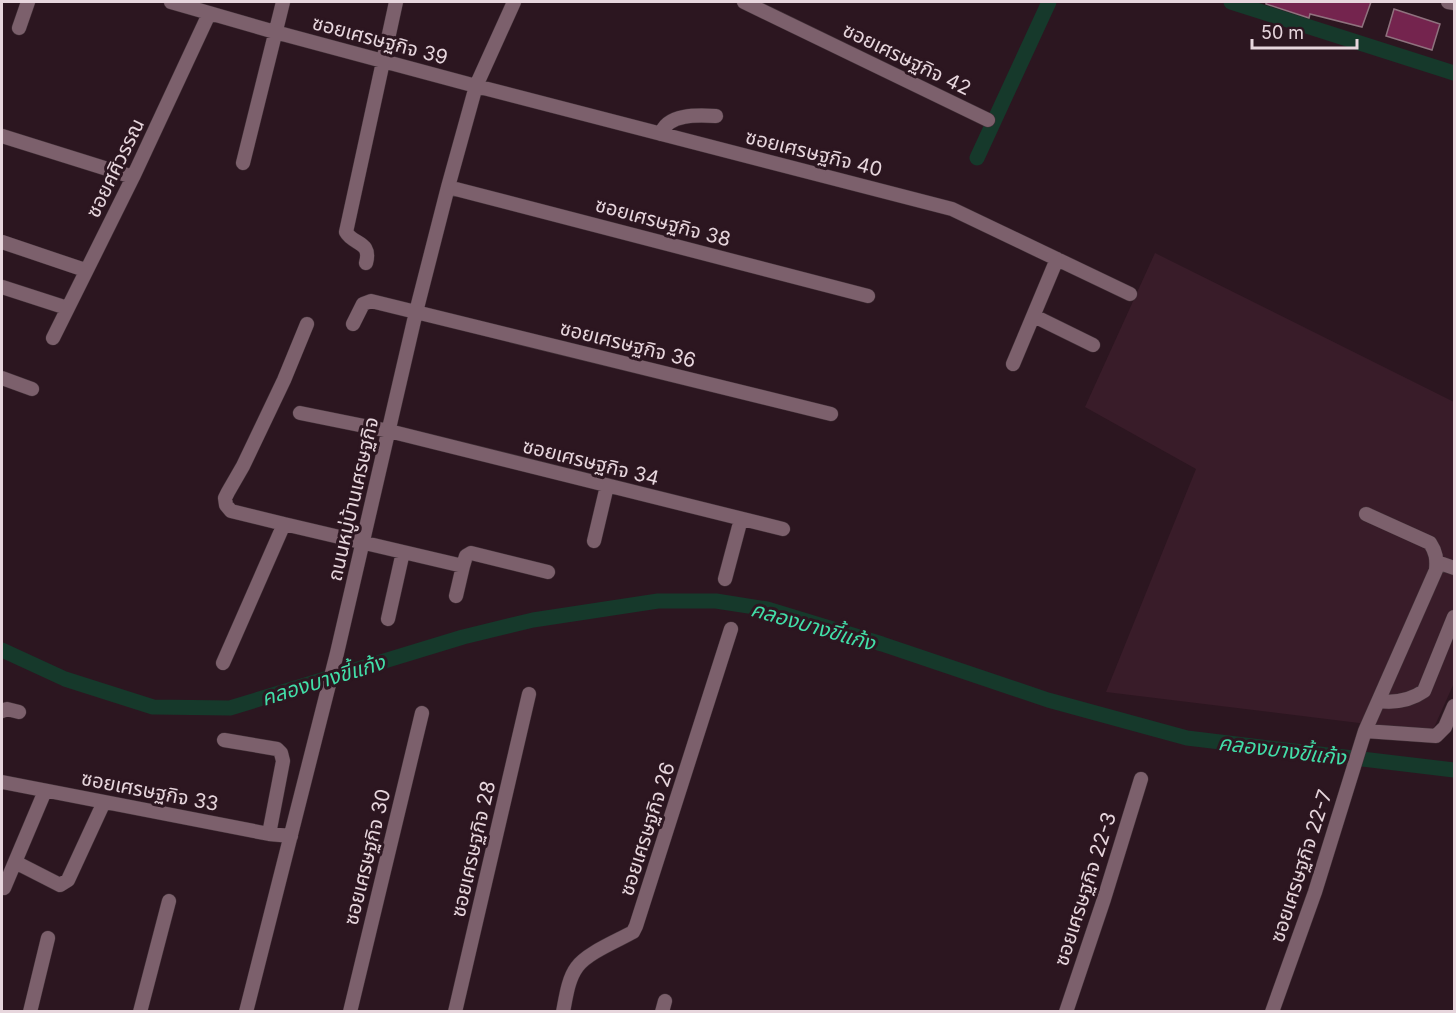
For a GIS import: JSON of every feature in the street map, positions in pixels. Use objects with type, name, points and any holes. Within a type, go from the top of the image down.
[{"type":"street","points":[[19,28],[28,2]]},
{"type":"street","name":"ซอยเศรษฐกิจ 39","points":[[171,2],[476,86]]},
{"type":"street","points":[[243,163],[283,2]]},
{"type":"street","points":[[366,263],[367,251],[346,232],[396,2]]},
{"type":"street","name":"ถนนหมู่บ้านเศรษฐกิจ","points":[[246,1011],[337,653],[416,312],[448,187],[476,86],[514,2]]},
{"type":"street","name":"ซอยเศรษฐกิจ 42","points":[[744,2],[988,120]]},
{"type":"street","points":[[1448,2],[1455,3]]},
{"type":"street","name":"ซอยศศิวรรณ","points":[[53,338],[133,177],[209,14]]},
{"type":"street","name":"ซอยเศรษฐกิจ 40","points":[[476,86],[952,209],[1130,294]]},
{"type":"street","points":[[661,134],[662,129],[668,123],[682,118],[716,116]]},
{"type":"street","points":[[2,136],[133,177]]},
{"type":"street","name":"ซอยเศรษฐกิจ 38","points":[[448,187],[868,296]]},
{"type":"street","points":[[2,242],[86,270]]},
{"type":"street","points":[[1013,364],[1058,259]]},
{"type":"street","points":[[2,287],[67,308]]},
{"type":"street","name":"ซอยเศรษฐกิจ 36","points":[[353,324],[366,302],[371,301],[831,414]]},
{"type":"street","points":[[1034,316],[1093,345]]},
{"type":"street","points":[[307,324],[243,466],[225,498],[226,505],[231,511],[463,566]]},
{"type":"street","points":[[2,378],[32,389]]},
{"type":"street","name":"ซอยเศรษฐกิจ 34","points":[[300,413],[389,431],[783,529]]},
{"type":"street","points":[[594,541],[607,486]]},
{"type":"street","points":[[1366,514],[1430,543],[1437,562],[1455,568]]},
{"type":"street","points":[[726,579],[741,519]]},
{"type":"street","points":[[223,663],[284,524]]},
{"type":"street","points":[[388,619],[403,552]]},
{"type":"street","points":[[456,596],[466,556],[471,553],[548,572]]},
{"type":"street","name":"ซอยเศรษฐกิจ 22-7","points":[[1272,1011],[1315,892],[1363,736],[1436,570],[1437,562]]},
{"type":"street","points":[[1379,701],[1404,700],[1416,697],[1424,691],[1455,617]]},
{"type":"street","name":"ซอยเศรษฐกิจ 26","points":[[563,1011],[571,978],[577,967],[585,959],[633,932],[636,926],[731,629]]},
{"type":"street","name":"ซอยเศรษฐกิจ 28","points":[[455,1011],[529,694]]},
{"type":"street","points":[[1363,736],[1436,736],[1444,727],[1455,706]]},
{"type":"street","points":[[2,711],[7,709],[19,712]]},
{"type":"street","name":"ซอยเศรษฐกิจ 30","points":[[350,1011],[422,713]]},
{"type":"street","points":[[224,740],[277,749],[281,753],[283,761],[269,834]]},
{"type":"street","name":"ซอยเศรษฐกิจ 22-3","points":[[1066,1011],[1104,899],[1141,778]]},
{"type":"street","name":"ซอยเศรษฐกิจ 33","points":[[2,783],[269,834],[291,836]]},
{"type":"street","points":[[4,888],[45,790]]},
{"type":"street","points":[[15,862],[60,885],[68,880],[104,802]]},
{"type":"street","points":[[140,1011],[169,901]]},
{"type":"street","points":[[30,1011],[48,938]]},
{"type":"shaded area","points":[[1155,253],[1454,402],[1454,683],[1432,732],[1106,692],[1196,469],[1085,407]]},
{"type":"building","points":[[1266,2],[1371,2],[1362,27],[1310,14],[1309,18],[1266,4]]},
{"type":"building","points":[[1394,9],[1440,24],[1432,50],[1386,36]]},
{"type":"waterway","points":[[977,158],[1049,2]]},
{"type":"waterway","points":[[1231,2],[1454,73]]},
{"type":"waterway","name":"คลองบางขี้แก้ง","points":[[2,650],[65,679],[153,707],[230,708],[463,637],[533,620],[658,601],[716,601],[767,609],[882,644],[1048,700],[1187,738],[1454,770]]}]
